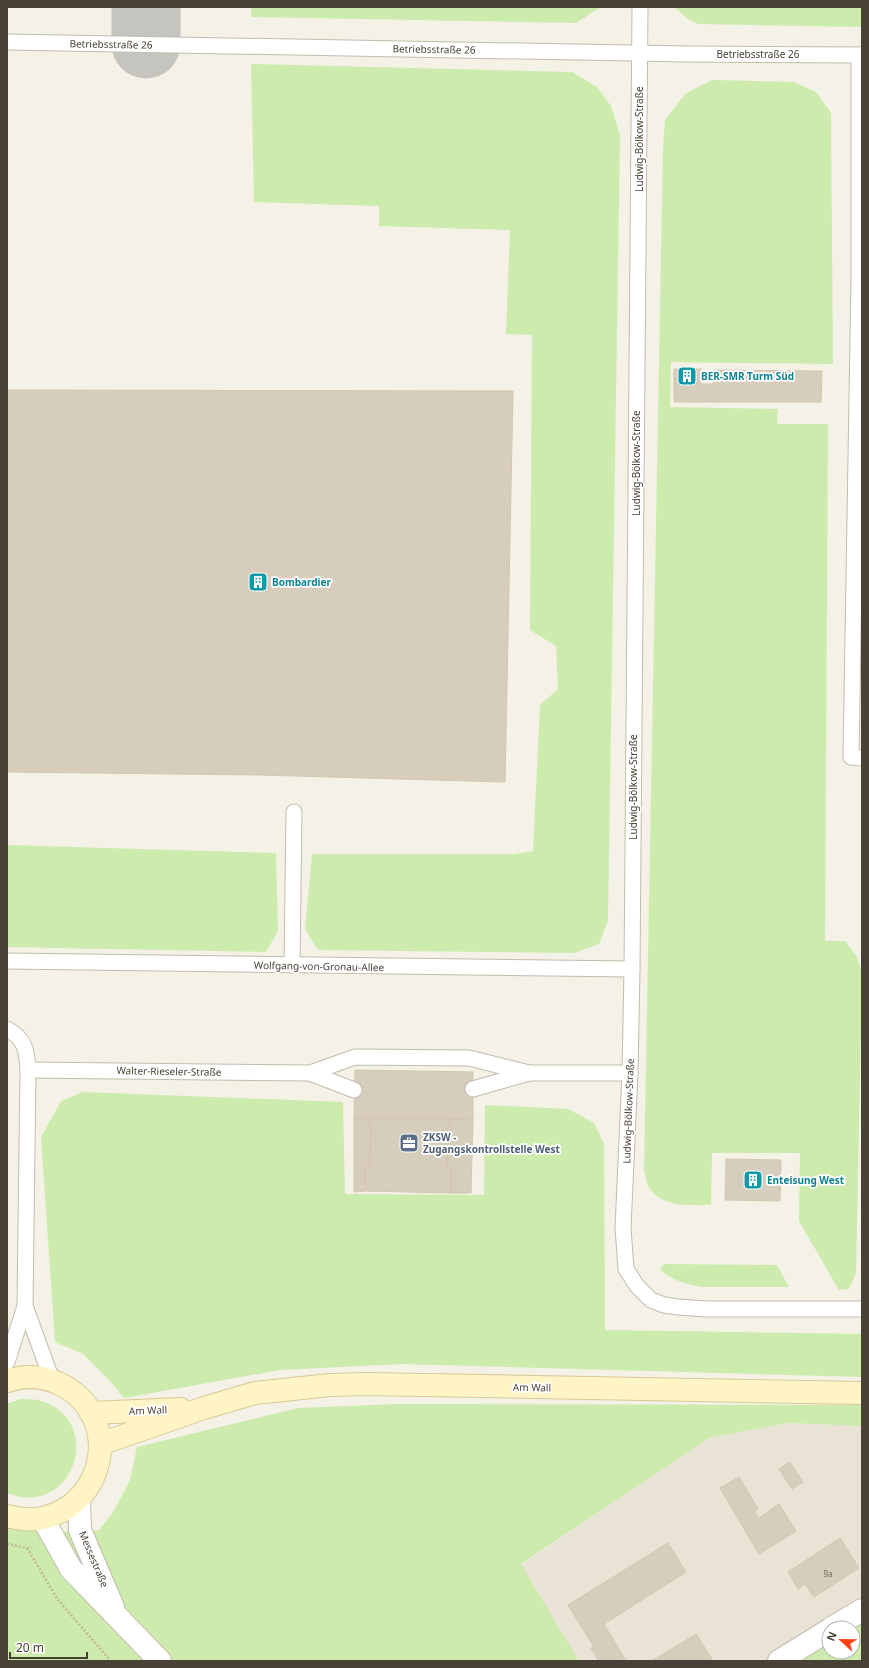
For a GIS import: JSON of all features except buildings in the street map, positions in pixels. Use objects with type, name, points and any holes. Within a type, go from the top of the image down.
[{"type":"street","points":[[7,1381],[17,1378],[34,1377],[52,1380],[68,1388],[81,1399],[91,1413],[98,1428],[100,1444],[99,1464],[91,1483],[79,1499],[62,1512],[43,1518],[23,1520],[7,1516]]},
{"type":"street","name":"Am Wall","points":[[100,1444],[204,1408],[255,1393],[345,1385],[862,1392]]},
{"type":"street","name":"Am Wall","points":[[91,1413],[204,1408]]},
{"type":"street","name":"Messestraße","points":[[79,1499],[80,1530],[118,1617]]},
{"type":"street","name":"Messestraße","points":[[43,1518],[71,1569],[160,1661]]},
{"type":"street","points":[[845,1620],[862,1610]]},
{"type":"street","points":[[779,1661],[821,1635]]},
{"type":"lane","name":"Ludwig-Bölkow-Straße","points":[[640,7],[632,969],[630,1073],[623,1228],[626,1268],[637,1286],[651,1300],[664,1305],[706,1308],[862,1309]]},
{"type":"lane","name":"Betriebsstraße 26","points":[[7,42],[639,53],[860,55]]},
{"type":"lane","points":[[860,55],[859,279],[851,758],[862,758]]},
{"type":"lane","points":[[292,965],[294,812]]},
{"type":"lane","name":"Wolfgang-von-Gronau-Allee","points":[[7,961],[632,969]]},
{"type":"lane","points":[[7,1029],[16,1034],[26,1050],[28,1070],[25,1306],[7,1362]]},
{"type":"lane","name":"Walter-Rieseler-Straße","points":[[28,1070],[310,1073],[355,1057],[363,1057],[469,1058],[529,1073],[630,1073]]},
{"type":"lane","name":"Walter-Rieseler-Straße","points":[[310,1073],[354,1090]]},
{"type":"lane","name":"Walter-Rieseler-Straße","points":[[473,1089],[529,1073]]},
{"type":"lane","points":[[25,1306],[52,1380]]},
{"type":"path","points":[[7,1544],[27,1548],[58,1600],[111,1661]]},
{"type":"shaded area","points":[[788,1423],[862,1426],[862,1610],[846,1620],[821,1620],[821,1635],[779,1661],[579,1661],[521,1565],[709,1438]]},
{"type":"green space","points":[[251,7],[601,7],[576,23],[251,17]]},
{"type":"green space","points":[[674,7],[862,7],[862,27],[698,24],[688,19]]},
{"type":"green space","points":[[251,64],[572,72],[597,87],[611,106],[620,135],[608,920],[599,944],[574,953],[318,950],[305,929],[312,854],[514,854],[533,851],[540,705],[558,689],[556,646],[530,630],[532,335],[506,334],[510,230],[379,226],[379,206],[254,202]]},
{"type":"green space","points":[[712,80],[794,82],[816,92],[831,113],[833,364],[671,362],[670,407],[778,409],[777,424],[828,424],[825,941],[845,941],[857,957],[862,974],[856,1273],[849,1289],[839,1290],[799,1221],[800,1153],[712,1153],[711,1205],[676,1204],[660,1198],[648,1186],[644,1171],[663,148],[665,120],[686,93]]},
{"type":"green space","points":[[7,845],[276,853],[278,931],[266,952],[7,947]]},
{"type":"green space","points":[[83,1092],[343,1102],[345,1194],[484,1195],[485,1105],[568,1109],[594,1123],[604,1144],[605,1330],[862,1334],[862,1377],[402,1364],[280,1370],[124,1398],[109,1380],[83,1354],[55,1342],[41,1137],[61,1101]]},
{"type":"green space","points":[[664,1264],[777,1265],[789,1287],[701,1287],[679,1281],[660,1270]]},
{"type":"green space","points":[[20,1399],[38,1400],[59,1410],[72,1426],[76,1444],[74,1463],[64,1480],[50,1492],[30,1497],[7,1493],[7,1404]]},
{"type":"green space","points":[[397,1404],[862,1405],[862,1426],[788,1423],[709,1438],[521,1564],[579,1661],[7,1661],[7,1524],[41,1532],[99,1530],[114,1511],[130,1480],[137,1447],[298,1408]]},
{"type":"green space","points":[[862,1610],[862,1661],[779,1661],[821,1635],[821,1660],[861,1660],[861,1620],[857,1620]]},
{"type":"taxiway","points":[[146,7],[146,44]]},
{"type":"place","name":"BER-SMR Turm Süd","points":[[687,376]]},
{"type":"place","name":"Bombardier","points":[[258,582]]},
{"type":"place","name":"ZKSW - Zugangskontrollstelle West","points":[[409,1143]]},
{"type":"place","name":"Enteisung West","points":[[753,1180]]}]
